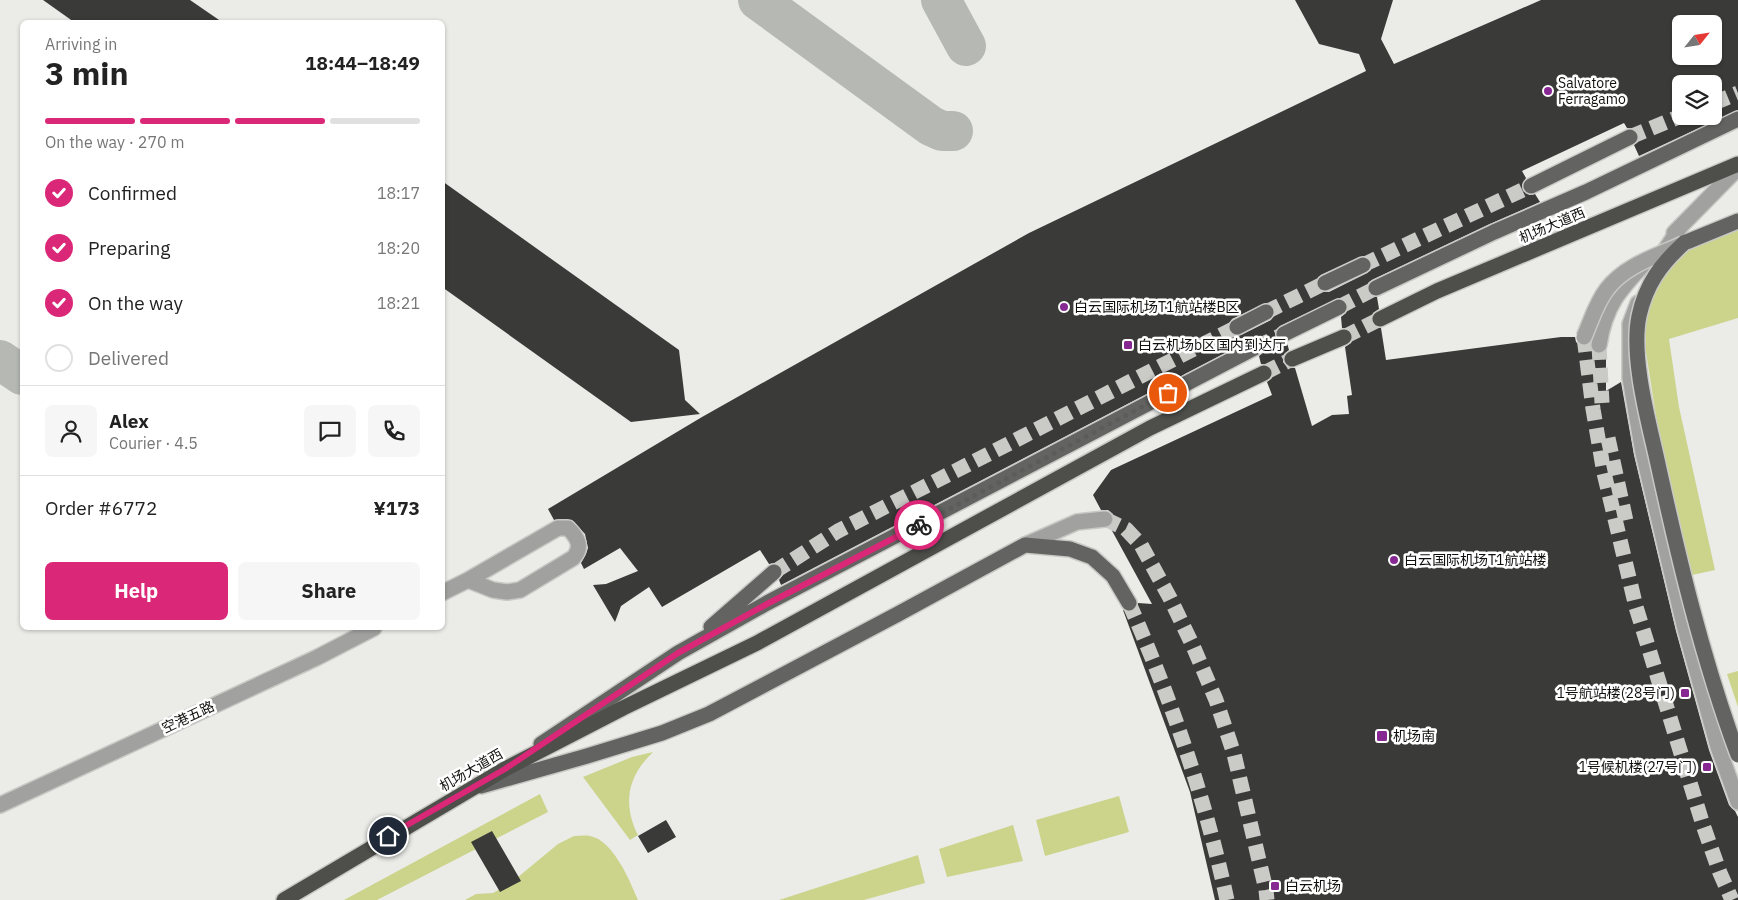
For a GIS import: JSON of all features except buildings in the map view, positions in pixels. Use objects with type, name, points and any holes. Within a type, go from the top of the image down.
[{"type":"highway","name":"机场大道西","points":[[1380,318],[1437,291],[1738,164]]},
{"type":"highway","points":[[1292,359],[1344,337]]},
{"type":"highway","name":"机场大道西","points":[[284,900],[505,769],[623,708],[757,643],[1150,428],[1264,373]]},
{"type":"main road","points":[[1376,288],[1494,232],[1586,192],[1738,119]]},
{"type":"main road","points":[[1531,186],[1630,137]]},
{"type":"main road","points":[[1738,221],[1684,243],[1667,259],[1656,274],[1644,299],[1639,317],[1636,344],[1644,402],[1675,541],[1691,605],[1724,718],[1738,755]]},
{"type":"main road","points":[[1325,283],[1363,265]]},
{"type":"main road","points":[[1284,334],[1339,307]]},
{"type":"main road","points":[[1237,327],[1266,312]]},
{"type":"main road","points":[[678,653],[767,604],[1256,347]]},
{"type":"main road","points":[[470,789],[587,756],[662,732],[709,714],[1025,545],[1070,549],[1092,557],[1113,576],[1129,603]]},
{"type":"main road","points":[[505,769],[678,653],[718,622],[774,572]]},
{"type":"street","points":[[1599,345],[1601,328],[1613,300],[1632,277],[1738,168]]},
{"type":"street","points":[[1681,226],[1646,277],[1630,324],[1630,378],[1644,453],[1685,629],[1718,747],[1738,802]]},
{"type":"street","points":[[1584,337],[1607,288],[1622,274],[1639,263],[1684,243]]},
{"type":"street","points":[[1025,545],[1077,522],[1106,519]]},
{"type":"street","points":[[445,592],[558,528],[568,528],[580,545],[580,549],[574,558],[520,590],[507,592],[493,590],[468,580]]},
{"type":"street","name":"空港五路","points":[[0,805],[316,658],[370,630]]},
{"type":"green space","points":[[1738,227],[1738,318],[1669,339],[1679,407],[1715,570],[1692,575],[1660,442],[1646,352],[1646,312],[1665,274],[1681,255],[1704,240]]},
{"type":"green space","points":[[1738,671],[1738,707],[1727,674]]},
{"type":"green space","points":[[653,752],[638,771],[630,790],[630,812],[638,835],[630,840],[583,777],[632,757]]},
{"type":"green space","points":[[540,794],[548,812],[377,900],[344,900]]},
{"type":"green space","points":[[1119,796],[1129,832],[1045,856],[1036,820]]},
{"type":"green space","points":[[1013,825],[1023,861],[947,877],[939,849]]},
{"type":"green space","points":[[574,836],[590,836],[606,845],[620,862],[638,900],[465,900],[476,894],[493,893],[512,882],[558,844]]},
{"type":"green space","points":[[918,855],[925,883],[864,900],[779,900]]},
{"type":"taxiway","points":[[758,0],[931,126],[942,131],[953,131]]},
{"type":"taxiway","points":[[941,0],[966,46]]},
{"type":"taxiway","points":[[0,360],[20,374]]},
{"type":"tunnel","points":[[1722,100],[1738,93]]},
{"type":"tunnel","points":[[1630,137],[1672,120]]},
{"type":"tunnel","points":[[1363,265],[1531,186]]},
{"type":"tunnel","points":[[1266,312],[1325,283]]},
{"type":"tunnel","points":[[1339,307],[1376,288]]},
{"type":"tunnel","points":[[1344,337],[1380,319]]},
{"type":"tunnel","points":[[774,572],[838,531],[1237,327]]},
{"type":"tunnel","points":[[1256,347],[1284,334]]},
{"type":"tunnel","points":[[1584,337],[1593,409],[1604,473],[1636,607],[1703,825],[1732,900]]},
{"type":"tunnel","points":[[1599,345],[1602,403]]},
{"type":"tunnel","points":[[1264,373],[1292,359]]},
{"type":"tunnel","points":[[1608,438],[1626,521]]},
{"type":"tunnel","points":[[1105,519],[1126,529],[1141,545],[1170,598],[1216,700],[1234,754],[1267,900]]},
{"type":"tunnel","points":[[1129,603],[1159,675],[1186,749],[1208,824],[1227,900]]},
{"type":"way so far","points":[[919,525],[1168,393]]},
{"type":"place","name":"Salvatore Ferragamo","points":[[1548,91]]},
{"type":"place","name":"白云国际机场T1航站楼B区","points":[[1064,307]]},
{"type":"place","name":"白云机场b区国内到达厅","points":[[1128,345]]},
{"type":"place","name":"白云国际机场T1航站楼","points":[[1394,560]]},
{"type":"place","name":"1号航站楼(28号门)","points":[[1685,693]]},
{"type":"place","name":"机场南","points":[[1382,736]]},
{"type":"place","name":"1号候机楼(27号门)","points":[[1707,767]]},
{"type":"place","name":"白云机场","points":[[1275,886]]},
{"type":"route","points":[[388,836],[505,769],[678,653],[767,604],[919,525]]}]
